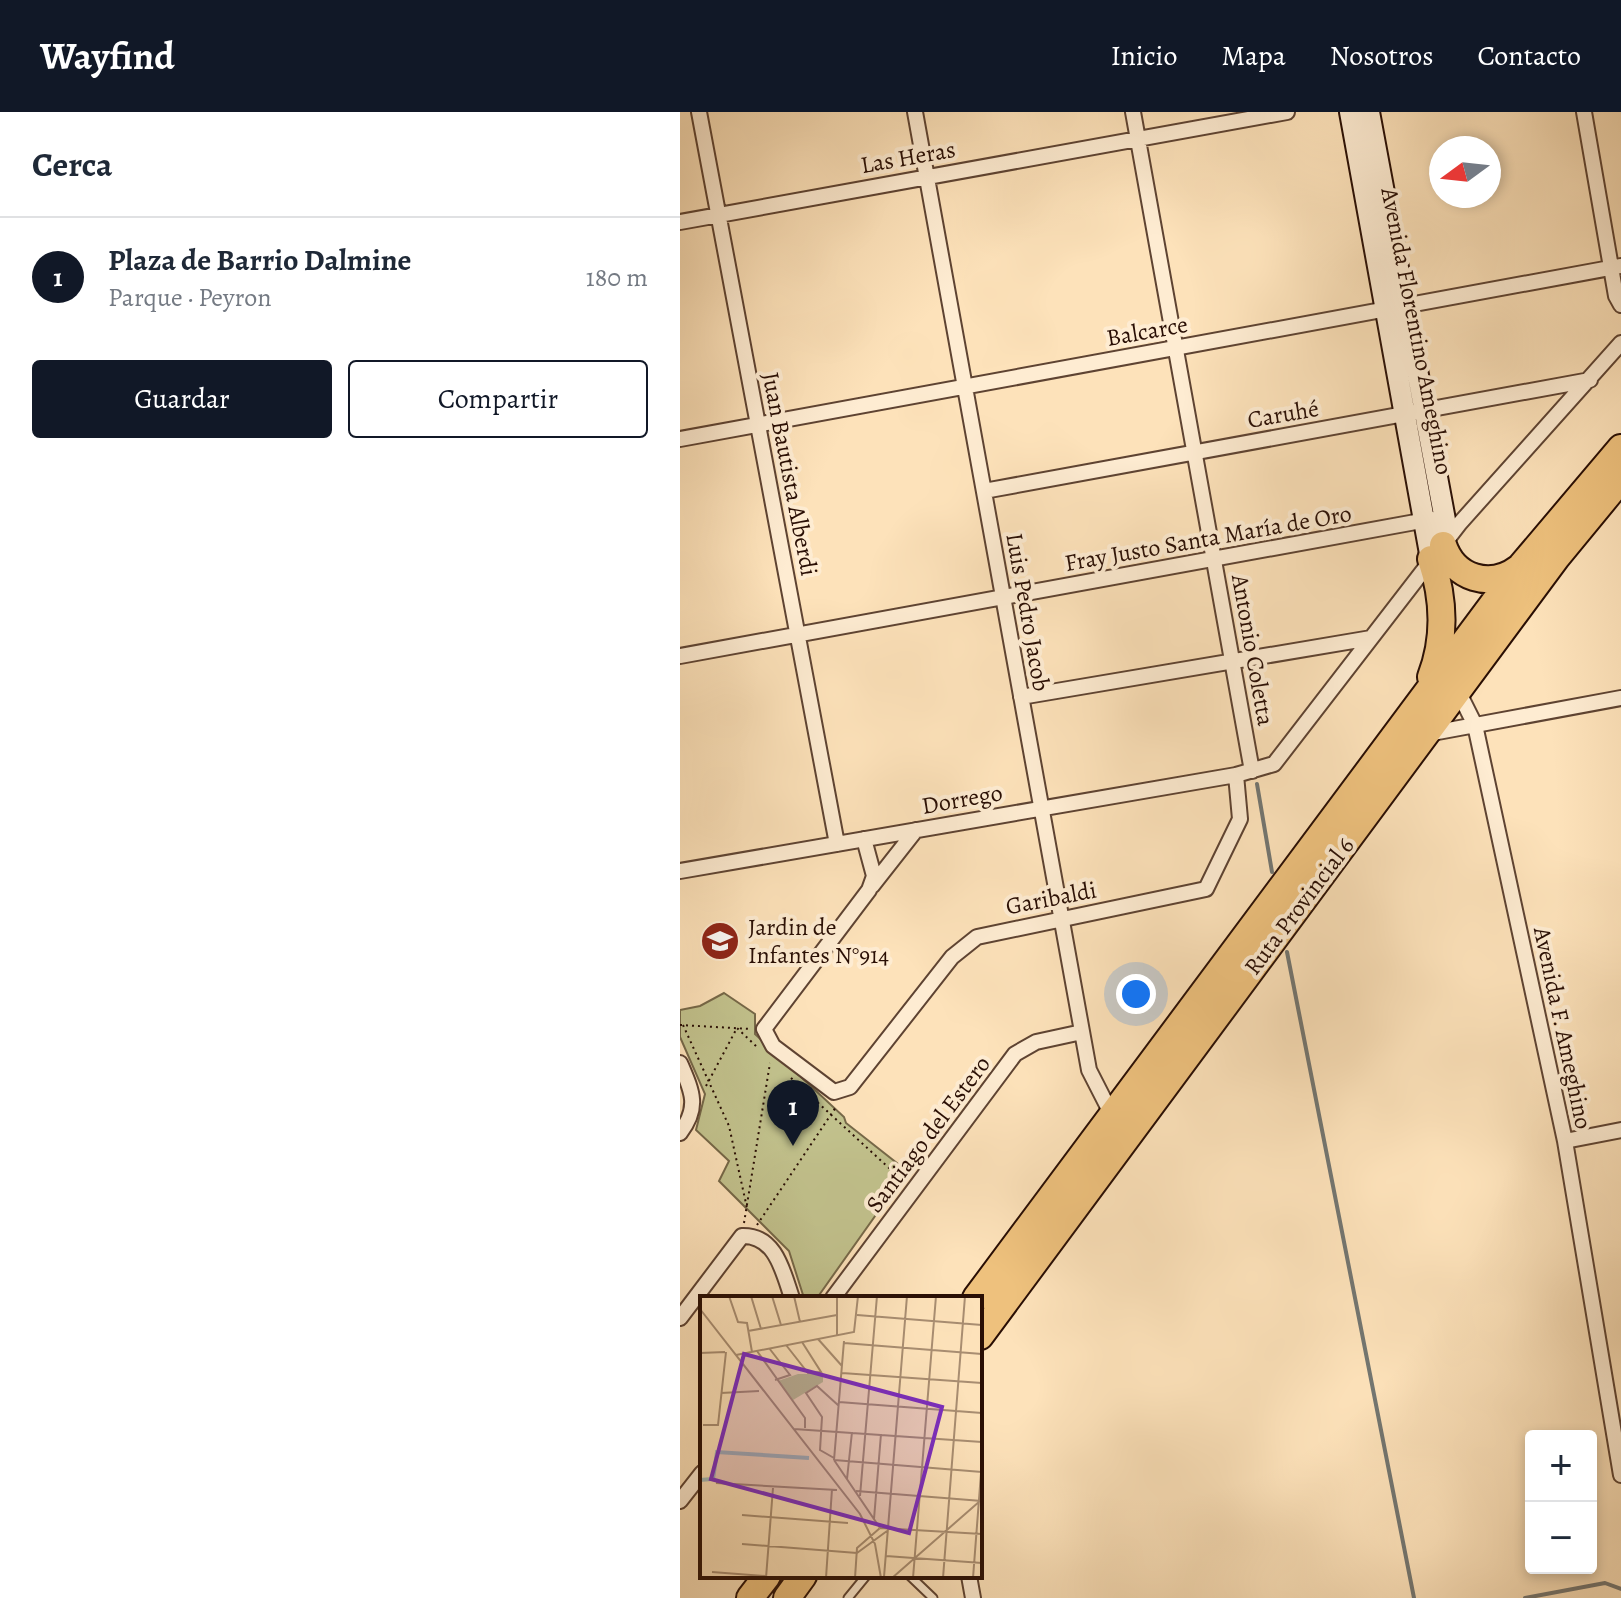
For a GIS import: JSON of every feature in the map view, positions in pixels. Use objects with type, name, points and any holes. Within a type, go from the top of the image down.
[{"type":"highway","name":"Ruta Provincial 6","points":[[977,1296],[1522,565],[1621,448]]},
{"type":"highway","name":"Ruta Provincial 6","points":[[982,1333],[1556,558],[1621,479]]},
{"type":"highway","points":[[1441,533],[1454,566],[1477,578],[1487,581],[1502,577],[1522,565]]},
{"type":"highway","points":[[1422,700],[1441,640],[1441,533]]},
{"type":"highway","points":[[750,1598],[765,1578]]},
{"type":"highway","points":[[787,1598],[802,1578]]},
{"type":"main road","name":"Avenida Florentino Ameghino","points":[[1350,112],[1396,308]]},
{"type":"main road","name":"Avenida Florentino Ameghino","points":[[1369,112],[1396,308],[1441,533]]},
{"type":"street","name":"Juan Bautista Alberdi","points":[[699,112],[837,844]]},
{"type":"street","name":"Luis Pedro Jacob","points":[[915,112],[1089,1070],[1112,1115]]},
{"type":"street","name":"Antonio Coletta","points":[[1133,112],[1252,771]]},
{"type":"street","name":"Las Heras","points":[[680,222],[1287,112]]},
{"type":"street","points":[[1584,112],[1617,267],[1616,296],[1621,305]]},
{"type":"street","name":"Balcarce","points":[[680,439],[1617,267]]},
{"type":"street","name":"Dorrego","points":[[680,871],[1236,775],[1274,764],[1371,638],[1441,533],[1590,380],[1621,343]]},
{"type":"street","name":"Caruhé","points":[[984,491],[1590,380]]},
{"type":"street","name":"Fray Justo Santa María de Oro","points":[[680,656],[1215,559],[1441,533]]},
{"type":"street","points":[[1021,697],[1371,638]]},
{"type":"street","name":"Avenida F. Ameghino","points":[[1458,691],[1475,725],[1565,1141],[1621,1475]]},
{"type":"street","points":[[1426,734],[1621,698]]},
{"type":"street","name":"Garibaldi","points":[[850,1087],[965,945],[988,932],[1062,920],[1206,889],[1240,819],[1236,775]]},
{"type":"street","points":[[850,1087],[841,1092],[827,1088],[772,1053],[765,1026],[916,830]]},
{"type":"street","points":[[864,839],[874,876],[869,890]]},
{"type":"street","name":"Santiago del Estero","points":[[835,1296],[1015,1054],[1036,1042],[1082,1032]]},
{"type":"street","points":[[680,1063],[694,1097],[694,1109],[680,1133]]},
{"type":"street","points":[[1565,1141],[1621,1130]]},
{"type":"street","points":[[680,1318],[746,1236],[768,1245],[777,1255],[791,1296]]},
{"type":"street","points":[[680,1501],[700,1476]]},
{"type":"street","points":[[969,1578],[973,1598]]},
{"type":"lane","points":[[848,1598],[864,1578]]},
{"type":"lane","points":[[912,1578],[933,1598]]},
{"type":"path","points":[[747,1208],[729,1126],[681,1025],[765,1026]]},
{"type":"path","points":[[737,1028],[772,1053],[780,1069]]},
{"type":"path","points":[[694,1109],[737,1028]]},
{"type":"path","points":[[746,1236],[747,1208],[772,1053]]},
{"type":"path","points":[[790,1078],[914,1191]]},
{"type":"path","points":[[746,1236],[850,1087]]},
{"type":"green space","points":[[724,993],[755,1014],[755,1034],[844,1117],[846,1123],[907,1171],[818,1296],[803,1296],[789,1251],[719,1181],[729,1161],[696,1130],[705,1094],[680,1037],[680,1010],[700,1006]]},
{"type":"waterway","points":[[1257,784],[1272,872]]},
{"type":"waterway","points":[[1287,952],[1414,1598]]},
{"type":"waterway","points":[[1525,1598],[1605,1583],[1621,1589]]},
{"type":"place","name":"Jardin de Infantes N°914","points":[[720,941]]},
{"type":"place","name":"Plaza de Barrio Dalmine","points":[[793,1146]]}]
